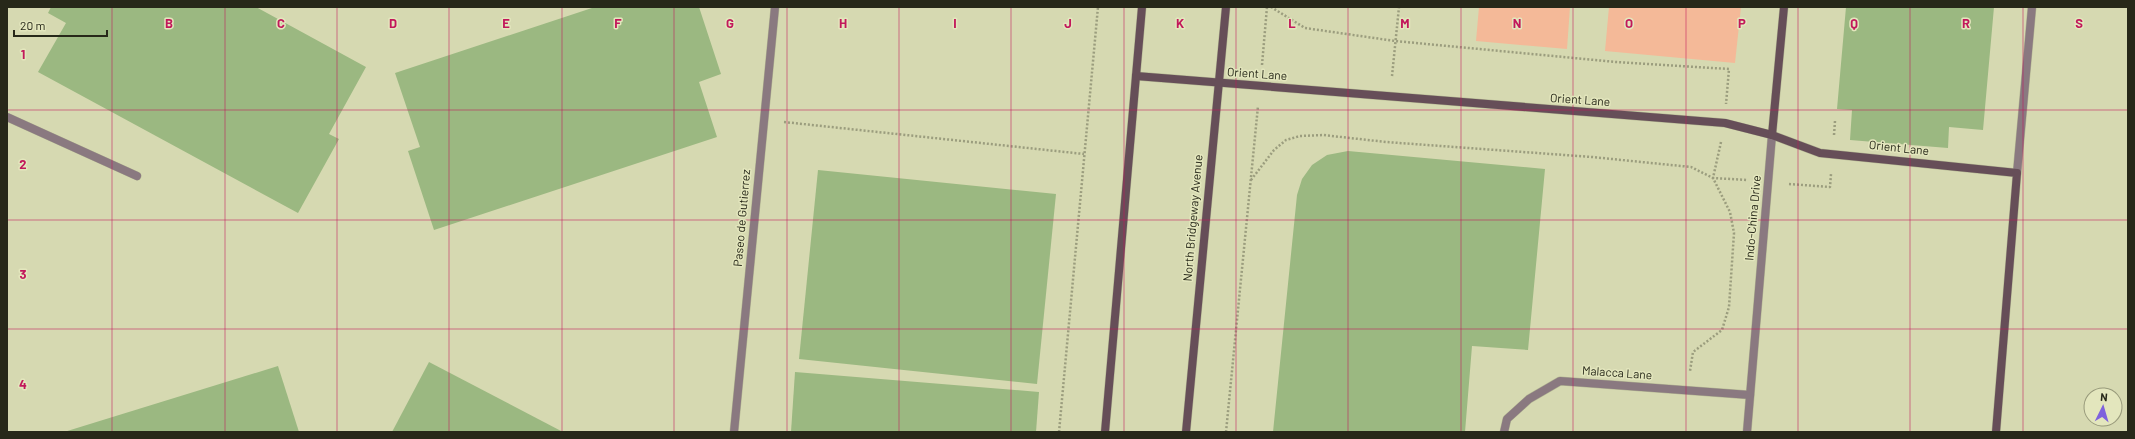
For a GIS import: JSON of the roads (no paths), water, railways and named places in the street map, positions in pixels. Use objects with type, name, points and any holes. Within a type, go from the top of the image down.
[{"type":"main road","points":[[1106,432],[1142,7]]},
{"type":"main road","name":"North Bridgeway Avenue","points":[[1186,432],[1226,7]]},
{"type":"main road","name":"Indo-China Drive","points":[[1772,135],[1784,7]]},
{"type":"main road","name":"Orient Lane","points":[[1136,76],[1725,123],[1772,135],[1820,153],[1833,153],[2017,173]]},
{"type":"main road","points":[[1996,432],[2017,173]]},
{"type":"street","name":"Paseo de Gutierrez","points":[[734,432],[775,7]]},
{"type":"street","points":[[2017,173],[2032,7]]},
{"type":"street","points":[[7,117],[137,176]]},
{"type":"street","name":"Indo-China Drive","points":[[1747,432],[1772,135]]},
{"type":"street","name":"Malacca Lane","points":[[1504,432],[1508,419],[1529,398],[1560,381],[1750,395]]}]
